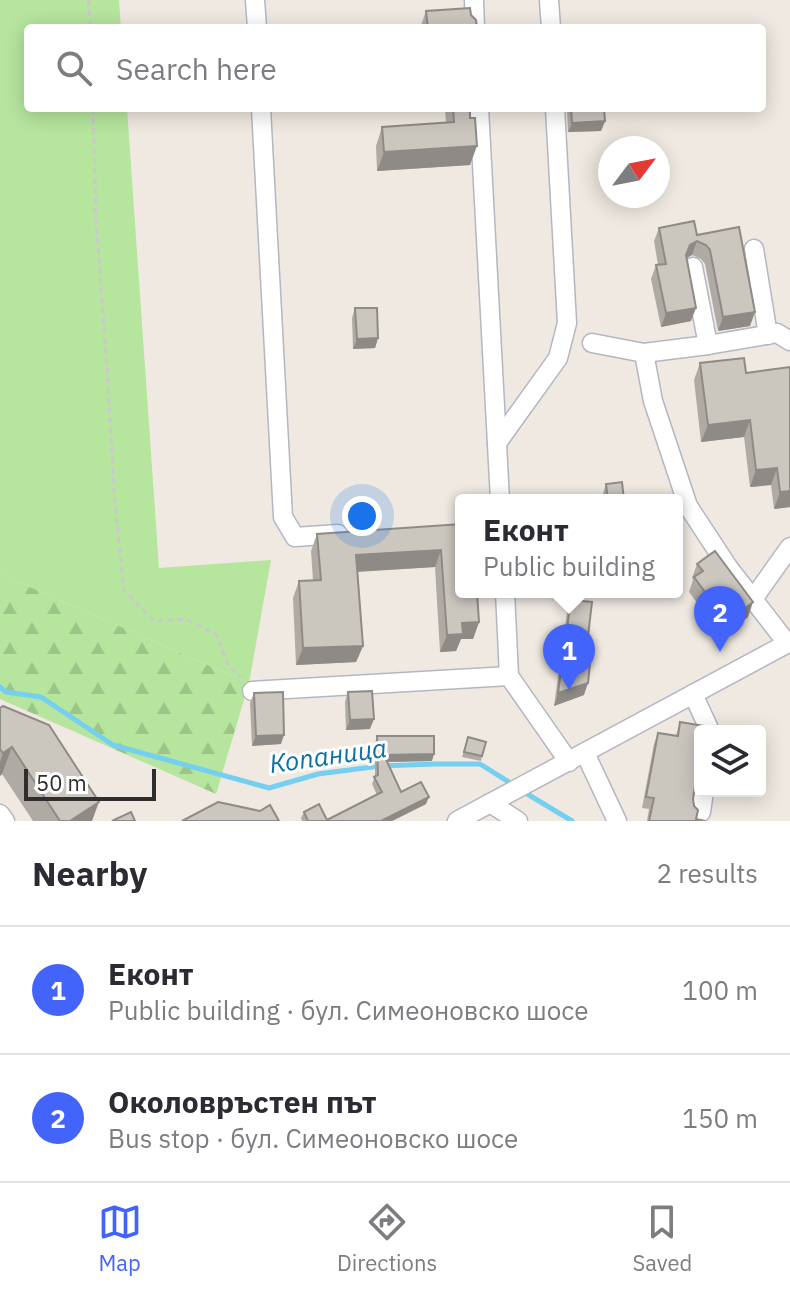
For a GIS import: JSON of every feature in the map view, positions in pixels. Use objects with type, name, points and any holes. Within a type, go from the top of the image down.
[{"type":"street","points":[[255,0],[257,24]]},
{"type":"street","points":[[474,0],[475,24]]},
{"type":"street","points":[[549,0],[551,24]]},
{"type":"street","points":[[261,112],[283,517],[295,537],[355,533]]},
{"type":"street","points":[[479,112],[500,494]]},
{"type":"street","points":[[497,443],[558,358],[567,323],[555,112]]},
{"type":"street","points":[[754,249],[768,335]]},
{"type":"street","points":[[693,267],[708,345]]},
{"type":"street","points":[[592,343],[644,353],[777,333],[790,342]]},
{"type":"street","points":[[457,821],[789,643],[728,567],[688,506],[653,401],[644,353]]},
{"type":"street","points":[[753,599],[790,547]]},
{"type":"street","points":[[505,598],[509,676],[577,757],[617,821]]},
{"type":"street","points":[[252,691],[509,676]]},
{"type":"street","points":[[693,694],[707,725]]},
{"type":"street","points":[[701,812],[703,797]]},
{"type":"street","points":[[490,803],[518,821]]},
{"type":"street","points":[[0,814],[5,821]]},
{"type":"path","points":[[88,0],[91,24]]},
{"type":"path","points":[[93,112],[96,219],[115,504],[124,591],[154,621],[186,619],[217,635],[227,663],[252,691]]},
{"type":"green space","points":[[0,0],[119,0],[121,24],[24,24],[24,112],[127,112],[159,568],[271,560],[249,683],[0,574]]},
{"type":"green space","points":[[0,574],[249,683],[216,794],[0,699]]},
{"type":"building","points":[[470,8],[476,24],[428,24],[426,11]]},
{"type":"building","points":[[453,112],[470,112],[470,118],[475,118],[477,146],[384,152],[382,127],[454,122]]},
{"type":"building","points":[[571,112],[604,112],[605,121],[572,123]]},
{"type":"building","points":[[694,221],[697,235],[739,227],[755,312],[723,317],[710,250],[697,241],[690,245],[686,255],[696,308],[666,313],[656,265],[666,264],[659,228]]},
{"type":"building","points":[[355,308],[377,308],[378,338],[357,339]]},
{"type":"building","points":[[744,358],[746,373],[790,367],[790,491],[780,492],[777,468],[756,470],[750,420],[708,425],[700,363]]},
{"type":"building","points":[[622,482],[623,494],[607,494],[606,484]]},
{"type":"building","points":[[455,524],[455,598],[477,598],[479,622],[462,623],[463,634],[447,635],[441,550],[356,555],[363,646],[303,648],[299,581],[321,580],[317,534]]},
{"type":"building","points":[[715,551],[753,602],[727,622],[694,577],[703,571],[697,564]]},
{"type":"building","points":[[571,600],[592,602],[585,662],[590,663],[588,683],[558,693]]},
{"type":"building","points":[[372,691],[374,719],[350,720],[348,692]]},
{"type":"building","points":[[283,692],[284,735],[256,736],[254,693]]},
{"type":"building","points":[[3,706],[49,725],[99,802],[70,821],[60,821],[12,747],[3,753],[0,749],[0,708]]},
{"type":"building","points":[[680,722],[698,725],[694,725],[693,799],[698,810],[696,819],[705,821],[649,821],[654,798],[646,797],[658,733],[678,736]]},
{"type":"building","points":[[377,736],[434,736],[434,754],[384,755],[401,792],[421,782],[429,797],[381,821],[308,821],[304,812],[319,804],[327,820],[382,792],[374,777],[378,775]]},
{"type":"building","points":[[468,737],[486,742],[482,756],[464,752]]},
{"type":"building","points":[[218,802],[260,811],[270,805],[279,821],[182,821]]},
{"type":"building","points":[[131,812],[135,821],[112,821]]},
{"type":"waterway","name":"Копаница","points":[[0,687],[6,692],[41,697],[113,745],[269,788],[318,774],[380,766],[435,764],[480,764],[512,784]]},
{"type":"waterway","name":"Копаница","points":[[524,792],[572,821]]},
{"type":"place","name":"Околовръстен път","points":[[720,652]]},
{"type":"place","name":"Еконт","points":[[569,690]]}]
